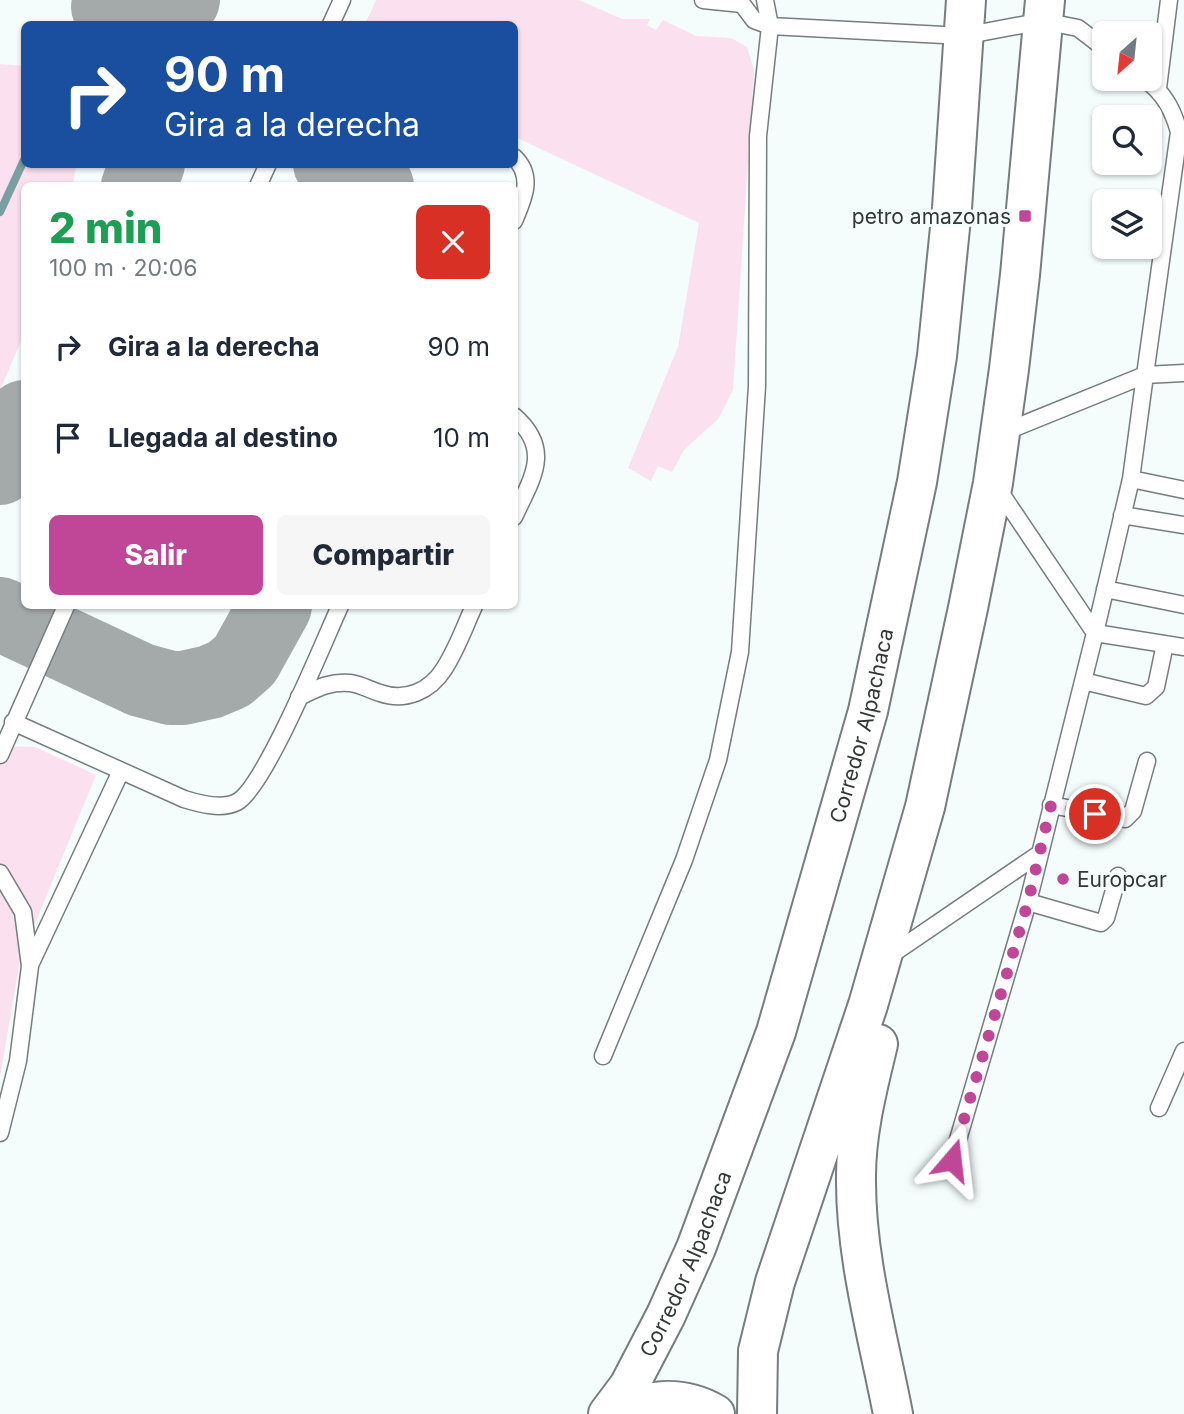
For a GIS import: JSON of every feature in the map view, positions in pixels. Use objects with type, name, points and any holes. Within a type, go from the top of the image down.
[{"type":"highway","points":[[757,1414],[758,1351],[763,1326],[775,1282],[868,1005],[925,807],[993,482],[1020,275],[1044,11]]},
{"type":"highway","name":"Corredor Alpachaca","points":[[611,1414],[629,1386],[666,1315],[701,1235],[776,1032],[868,711],[916,482],[937,356],[952,208],[964,18]]},
{"type":"highway","points":[[868,1005],[878,1018],[881,1033],[864,1106],[856,1174],[859,1229],[893,1414]]},
{"type":"highway","points":[[611,1414],[637,1403],[671,1400],[704,1407],[715,1414]]},
{"type":"lane","points":[[332,21],[342,0]]},
{"type":"lane","points":[[703,0],[742,4],[754,20],[770,26],[964,18],[1044,11],[1078,28],[1092,39]]},
{"type":"lane","points":[[603,1056],[693,835],[718,760],[740,652],[757,386],[758,135],[770,26],[765,0]]},
{"type":"lane","points":[[1162,32],[1169,0]]},
{"type":"lane","points":[[952,1160],[1028,902],[1131,479],[1179,132],[1179,116],[1158,91]]},
{"type":"lane","points":[[518,161],[524,167],[526,186],[518,209]]},
{"type":"lane","points":[[1000,434],[1145,375],[1184,373]]},
{"type":"lane","points":[[518,419],[526,425],[538,456],[537,468],[518,508]]},
{"type":"lane","points":[[1131,479],[1184,490]]},
{"type":"lane","points":[[993,482],[1095,633],[1184,647]]},
{"type":"lane","points":[[1122,515],[1184,525]]},
{"type":"lane","points":[[1105,589],[1184,605]]},
{"type":"lane","points":[[0,755],[65,609]]},
{"type":"lane","points":[[13,722],[184,799],[202,805],[236,803],[258,781],[339,609]]},
{"type":"lane","points":[[299,697],[336,682],[352,683],[398,697],[416,694],[430,686],[444,670],[473,609]]},
{"type":"lane","points":[[1083,681],[1146,696],[1156,687],[1166,644]]},
{"type":"lane","points":[[1051,805],[1125,819],[1133,810],[1147,761]]},
{"type":"lane","points":[[30,966],[121,771]]},
{"type":"lane","points":[[880,962],[1039,853]]},
{"type":"lane","points":[[0,873],[23,912],[30,966],[18,1061],[0,1133]]},
{"type":"lane","points":[[1028,902],[1101,923],[1106,918],[1118,876]]},
{"type":"lane","points":[[1158,1108],[1184,1051]]},
{"type":"shaded area","points":[[376,0],[579,0],[622,19],[650,19],[647,25],[656,30],[663,20],[696,36],[731,38],[747,47],[754,70],[733,390],[718,419],[684,450],[672,472],[658,466],[651,481],[628,468],[678,347],[699,223],[518,138],[518,21],[366,21]]},
{"type":"shaded area","points":[[0,64],[21,66],[21,168],[76,168],[73,182],[21,182],[21,341],[0,390]]},
{"type":"shaded area","points":[[0,746],[35,747],[96,775],[20,960],[0,1077]]},
{"type":"waterway","points":[[0,212],[21,166]]},
{"type":"taxiway","points":[[108,7],[164,6],[183,0]]},
{"type":"taxiway","points":[[140,182],[146,168]]},
{"type":"taxiway","points":[[339,168],[368,182]]},
{"type":"taxiway","points":[[0,468],[21,423]]},
{"type":"taxiway","points":[[0,614],[141,680],[171,688],[183,688],[210,682],[229,674],[245,660],[273,609]]},
{"type":"place","name":"petro amazonas","points":[[1025,216]]},
{"type":"place","name":"Europcar","points":[[1063,879]]},
{"type":"route","points":[[952,1160],[1028,902],[1051,805],[1095,814]]}]
